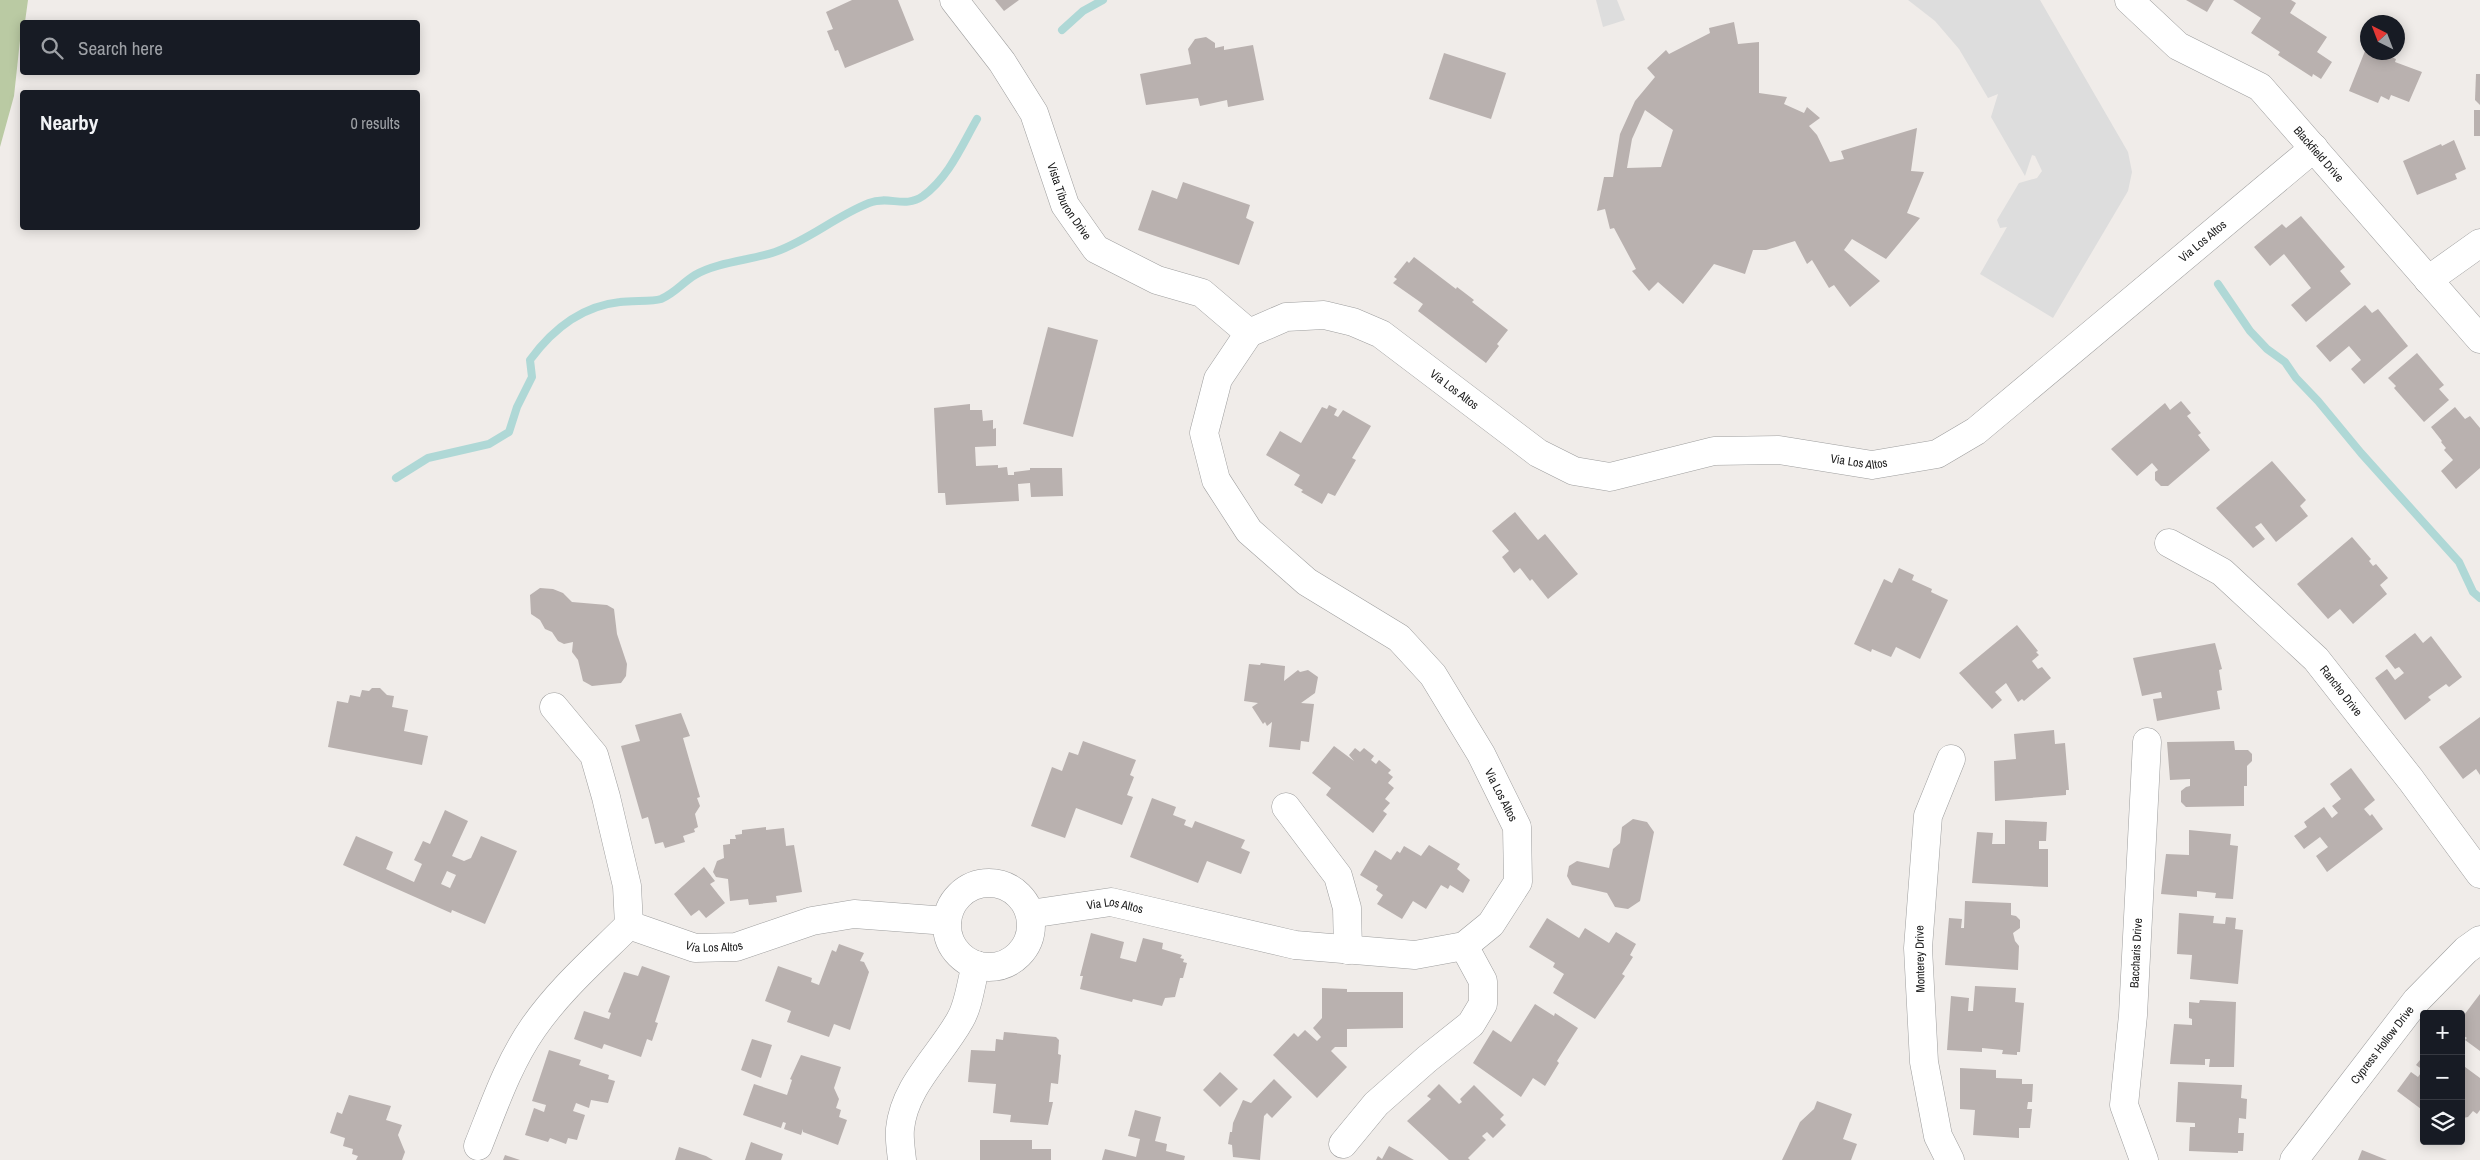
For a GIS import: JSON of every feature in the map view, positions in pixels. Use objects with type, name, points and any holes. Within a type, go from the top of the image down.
[{"type":"street","name":"Vista Tiburon Drive","points":[[954,0],[1002,62],[1034,113],[1065,205],[1096,249],[1156,280],[1202,293],[1249,333]]},
{"type":"street","name":"Blackfield Drive","points":[[2130,0],[2178,46],[2260,87],[2480,339]]},
{"type":"street","name":"Via Los Altos","points":[[1030,914],[1111,902],[1295,945],[1415,955],[1464,946],[1491,924],[1518,882],[1517,827],[1481,754],[1433,675],[1400,638],[1307,582],[1249,530],[1216,480],[1204,433],[1218,379],[1249,333],[1286,317],[1324,315],[1353,322],[1380,334],[1538,453],[1574,471],[1610,477],[1714,450],[1779,450],[1872,465],[1937,454],[1976,431],[2314,148]]},
{"type":"street","points":[[2428,280],[2480,243]]},
{"type":"street","name":"Rancho Drive","points":[[2169,542],[2222,572],[2316,659],[2480,874]]},
{"type":"street","points":[[478,1146],[510,1069],[532,1029],[564,988],[629,925],[628,886],[594,756],[554,707]]},
{"type":"street","name":"Baccharis Drive","points":[[2144,1160],[2124,1104],[2132,1015],[2147,742]]},
{"type":"street","name":"Monterey Drive","points":[[1950,1160],[1938,1136],[1924,1062],[1918,948],[1928,816],[1951,759]]},
{"type":"street","points":[[1286,807],[1338,876],[1346,908],[1348,950]]},
{"type":"street","points":[[985,883],[1002,885],[1016,892],[1030,914],[1029,938],[1021,952],[1008,962],[992,967],[976,965],[961,957],[951,944],[946,921],[948,912],[956,898],[970,887],[985,883]]},
{"type":"street","name":"Via Los Altos","points":[[629,925],[694,948],[736,947],[812,921],[854,914],[946,921]]},
{"type":"street","name":"Cypress Hollow Drive","points":[[2294,1160],[2416,1001],[2466,950],[2480,940]]},
{"type":"street","points":[[1342,1144],[1376,1104],[1426,1059],[1471,1024],[1483,1004],[1483,982],[1464,946]]},
{"type":"street","points":[[902,1160],[900,1129],[906,1105],[919,1078],[944,1047],[962,1018],[976,965]]},
{"type":"green space","points":[[0,0],[28,0],[25,20],[20,20],[20,40],[14,96],[0,147]]},
{"type":"shaded area","points":[[1596,0],[1617,0],[1625,20],[1603,27]]},
{"type":"shaded area","points":[[1908,0],[2040,0],[2128,152],[2132,172],[2128,191],[2053,318],[1980,274],[2007,227],[2000,228],[1997,220],[2019,183],[2037,178],[2042,171],[2035,156],[2032,155],[2025,176],[1991,117],[1998,94],[1988,98],[1959,49],[1935,21]]},
{"type":"building","points":[[852,0],[898,0],[914,40],[845,68],[838,50],[835,51],[827,31],[833,29],[826,12]]},
{"type":"building","points":[[995,0],[1019,0],[1004,11]]},
{"type":"building","points":[[2186,0],[2214,0],[2207,12]]},
{"type":"building","points":[[2233,0],[2291,0],[2296,3],[2290,13],[2327,37],[2317,52],[2332,62],[2321,79],[2313,74],[2312,77],[2278,55],[2280,52],[2251,33],[2261,18]]},
{"type":"building","points":[[1734,22],[1738,44],[1759,42],[1759,93],[1787,97],[1784,104],[1804,113],[1807,107],[1820,118],[1809,126],[1817,135],[1830,162],[1844,159],[1841,151],[1917,128],[1911,171],[1924,172],[1907,213],[1920,218],[1886,259],[1852,239],[1844,250],[1880,281],[1850,307],[1834,285],[1829,288],[1812,260],[1807,264],[1795,241],[1766,250],[1753,250],[1745,274],[1714,264],[1683,304],[1658,282],[1649,291],[1632,271],[1636,269],[1614,228],[1610,229],[1605,209],[1597,211],[1604,177],[1613,177],[1620,134],[1635,101],[1655,77],[1647,68],[1666,50],[1669,54],[1710,33],[1709,28]],"holes":[[[1645,110],[1673,130],[1661,167],[1627,168],[1632,139]]]},
{"type":"building","points":[[1206,37],[1215,43],[1215,48],[1224,46],[1224,50],[1253,45],[1264,100],[1228,107],[1227,100],[1200,106],[1198,98],[1146,105],[1140,74],[1191,64],[1188,49],[1195,39]]},
{"type":"building","points":[[1444,53],[1506,73],[1491,119],[1429,99]]},
{"type":"building","points":[[2361,60],[2396,60],[2395,62],[2422,72],[2409,102],[2391,95],[2389,100],[2381,96],[2378,103],[2349,91]]},
{"type":"building","points":[[2476,74],[2480,74],[2480,105],[2475,100]]},
{"type":"building","points":[[2474,110],[2480,110],[2480,136],[2474,136]]},
{"type":"building","points":[[2454,140],[2466,169],[2455,174],[2457,179],[2417,195],[2403,161]]},
{"type":"building","points":[[1183,182],[1250,205],[1246,218],[1254,222],[1239,265],[1138,230],[1152,190],[1177,199]]},
{"type":"building","points":[[2301,216],[2345,267],[2340,271],[2351,284],[2306,322],[2291,305],[2311,288],[2284,254],[2270,266],[2254,247],[2282,224],[2286,228]]},
{"type":"building","points":[[1414,257],[1456,289],[1457,287],[1474,300],[1472,302],[1508,330],[1486,363],[1418,311],[1423,304],[1393,283],[1397,279],[1394,277],[1407,261],[1409,263]]},
{"type":"building","points":[[2365,305],[2372,313],[2378,309],[2408,346],[2364,384],[2351,369],[2361,360],[2349,346],[2330,362],[2316,346]]},
{"type":"building","points":[[1048,327],[1098,340],[1073,437],[1023,424]]},
{"type":"building","points":[[2417,353],[2444,385],[2439,389],[2449,400],[2424,422],[2394,388],[2396,386],[2388,378]]},
{"type":"building","points":[[2181,401],[2191,413],[2187,416],[2201,433],[2198,435],[2210,450],[2168,486],[2161,486],[2155,480],[2155,472],[2158,470],[2152,463],[2137,476],[2111,449],[2165,403],[2170,410]]},
{"type":"building","points":[[970,404],[970,410],[982,410],[983,421],[993,420],[993,429],[996,428],[996,446],[975,447],[976,466],[998,465],[998,468],[1007,467],[1008,475],[1014,475],[1014,472],[1030,470],[1030,468],[1062,468],[1063,496],[1031,497],[1030,483],[1018,484],[1019,501],[946,505],[945,493],[938,493],[934,408]]},
{"type":"building","points":[[1329,405],[1337,409],[1334,415],[1338,417],[1343,410],[1371,426],[1352,458],[1356,460],[1335,496],[1328,493],[1322,504],[1301,492],[1303,490],[1294,485],[1300,475],[1266,455],[1280,431],[1301,443],[1322,407],[1327,409]]},
{"type":"building","points":[[2455,407],[2465,419],[2470,416],[2480,428],[2480,468],[2456,489],[2441,471],[2453,460],[2444,450],[2446,448],[2431,427]]},
{"type":"building","points":[[2272,461],[2306,500],[2300,506],[2308,516],[2276,542],[2261,523],[2255,527],[2265,539],[2253,548],[2216,508]]},
{"type":"building","points":[[1515,512],[1538,540],[1545,534],[1578,574],[1548,599],[1532,579],[1530,581],[1520,568],[1514,573],[1502,557],[1509,551],[1492,531]]},
{"type":"building","points":[[2352,537],[2371,559],[2369,561],[2373,566],[2376,564],[2388,578],[2380,585],[2387,594],[2353,624],[2340,609],[2328,619],[2297,584]]},
{"type":"building","points":[[1899,568],[1914,575],[1912,580],[1932,589],[1931,592],[1948,600],[1920,659],[1896,647],[1891,657],[1872,649],[1871,652],[1854,644],[1884,579],[1892,583]]},
{"type":"building","points":[[540,588],[553,589],[563,593],[572,602],[607,605],[614,609],[617,634],[627,664],[626,676],[621,683],[592,686],[583,681],[578,660],[572,652],[573,642],[564,644],[558,641],[552,632],[545,629],[540,620],[531,614],[530,595]]},
{"type":"building","points":[[2017,625],[2038,651],[2036,652],[2039,655],[2032,661],[2038,669],[2042,667],[2051,678],[2024,701],[2022,699],[2018,702],[2006,683],[1995,692],[2002,700],[1992,709],[1959,673]]},
{"type":"building","points":[[2415,633],[2423,643],[2431,636],[2462,677],[2449,687],[2446,684],[2428,697],[2431,700],[2405,720],[2375,678],[2387,669],[2395,680],[2404,673],[2399,667],[2395,669],[2385,656]]},
{"type":"building","points":[[2215,643],[2222,669],[2219,670],[2222,690],[2217,691],[2220,709],[2157,721],[2153,699],[2162,698],[2161,692],[2142,696],[2133,658]]},
{"type":"building","points":[[1261,663],[1285,666],[1284,681],[1298,670],[1300,672],[1308,670],[1318,677],[1315,693],[1301,703],[1314,704],[1309,742],[1301,741],[1300,750],[1269,747],[1272,722],[1267,726],[1265,722],[1263,724],[1252,707],[1258,703],[1244,701],[1249,664],[1260,665]]},
{"type":"building","points":[[372,688],[380,688],[387,695],[394,696],[392,707],[408,710],[404,731],[428,736],[422,765],[328,747],[337,701],[348,703],[350,695],[360,697],[362,690],[369,691]]},
{"type":"building","points":[[681,713],[690,736],[683,738],[700,797],[697,798],[700,806],[695,814],[698,827],[694,829],[695,832],[683,836],[685,842],[665,848],[663,842],[655,844],[648,817],[642,819],[621,746],[640,741],[635,725]]},
{"type":"building","points":[[2480,717],[2480,775],[2476,769],[2463,779],[2439,747]]},
{"type":"building","points":[[2054,730],[2055,744],[2065,743],[2069,790],[2066,790],[2066,795],[1995,801],[1994,761],[2016,759],[2014,734]]},
{"type":"building","points":[[1083,741],[1136,760],[1130,775],[1134,777],[1127,795],[1133,797],[1122,825],[1076,808],[1065,838],[1031,826],[1052,767],[1062,771],[1069,752],[1078,755]]},
{"type":"building","points":[[2234,741],[2235,750],[2248,750],[2252,754],[2252,761],[2247,766],[2244,806],[2186,807],[2181,802],[2181,791],[2190,786],[2190,779],[2170,780],[2167,742]]},
{"type":"building","points":[[1334,746],[1354,761],[1349,755],[1355,748],[1360,752],[1364,748],[1374,756],[1371,760],[1376,764],[1379,760],[1391,770],[1388,773],[1393,777],[1388,783],[1394,788],[1385,799],[1390,803],[1383,811],[1387,814],[1373,833],[1326,795],[1331,788],[1312,773]]},
{"type":"building","points":[[2351,768],[2375,800],[2364,809],[2370,816],[2372,814],[2383,829],[2327,872],[2316,856],[2328,847],[2320,837],[2304,849],[2294,836],[2307,827],[2304,822],[2324,807],[2332,818],[2338,813],[2332,806],[2341,799],[2330,784]]},
{"type":"building","points":[[1152,798],[1176,807],[1173,815],[1186,820],[1184,825],[1192,828],[1195,821],[1245,840],[1241,848],[1250,852],[1241,874],[1207,861],[1198,883],[1130,857]]},
{"type":"building","points":[[445,810],[468,821],[452,856],[464,861],[471,858],[481,836],[517,851],[485,924],[452,910],[451,913],[343,865],[356,836],[393,852],[386,869],[414,882],[422,864],[414,860],[423,841],[430,844]],"holes":[[[447,871],[456,875],[450,888],[441,884]]]},
{"type":"building","points":[[1633,819],[1647,822],[1654,832],[1640,901],[1628,909],[1615,907],[1607,893],[1572,885],[1567,876],[1569,866],[1577,861],[1609,868],[1613,849],[1620,843],[1622,827]]},
{"type":"building","points":[[2005,820],[2047,822],[2046,841],[2039,841],[2039,849],[2048,849],[2048,887],[1972,883],[1977,832],[1993,833],[1992,844],[2005,844]]},
{"type":"building","points":[[766,827],[766,830],[784,828],[786,846],[794,845],[802,892],[776,896],[777,902],[749,905],[748,899],[730,901],[728,879],[716,877],[713,872],[717,861],[724,858],[723,845],[730,844],[730,839],[736,839],[735,835],[742,834],[742,830]]},
{"type":"building","points":[[2189,830],[2231,834],[2230,845],[2238,846],[2233,899],[2215,898],[2216,893],[2197,891],[2197,897],[2161,894],[2166,854],[2189,855]]},
{"type":"building","points":[[1429,845],[1460,864],[1457,869],[1470,880],[1463,893],[1450,885],[1448,889],[1441,885],[1426,909],[1413,901],[1402,919],[1377,904],[1383,895],[1376,890],[1378,886],[1360,875],[1375,850],[1391,860],[1397,851],[1400,853],[1404,846],[1421,856]]},
{"type":"building","points":[[704,867],[715,881],[710,884],[725,903],[706,918],[699,910],[691,916],[674,894]]},
{"type":"building","points":[[1965,901],[2011,903],[2011,915],[2016,916],[2020,920],[2020,928],[2013,933],[2015,941],[2019,946],[2018,970],[1945,965],[1949,918],[1962,919],[1961,928],[1964,928]]},
{"type":"building","points":[[2179,913],[2214,916],[2213,923],[2225,924],[2226,917],[2236,918],[2235,929],[2243,930],[2238,984],[2190,979],[2192,955],[2177,954]]},
{"type":"building","points":[[1547,918],[1579,938],[1585,928],[1609,943],[1616,932],[1636,944],[1630,955],[1633,957],[1622,974],[1625,976],[1595,1019],[1553,993],[1564,974],[1553,967],[1555,963],[1529,947]]},
{"type":"building","points":[[1091,933],[1124,942],[1120,958],[1136,962],[1143,938],[1163,943],[1162,949],[1182,955],[1180,958],[1184,959],[1183,962],[1187,963],[1183,978],[1180,978],[1175,997],[1165,998],[1162,1006],[1133,999],[1132,1002],[1080,989],[1083,976],[1080,976]]},
{"type":"building","points":[[839,944],[864,953],[860,961],[864,962],[869,972],[850,1030],[834,1024],[829,1037],[787,1022],[791,1011],[765,1001],[778,966],[812,978],[811,982],[819,985],[832,950],[836,952]]},
{"type":"building","points":[[642,966],[670,976],[655,1022],[658,1023],[652,1041],[647,1039],[641,1057],[604,1044],[602,1049],[574,1039],[584,1011],[609,1019],[611,1013],[608,1012],[624,972],[638,976]]},
{"type":"building","points":[[1975,986],[2016,988],[2015,1002],[2024,1003],[2020,1052],[2017,1052],[2017,1055],[2002,1054],[2003,1050],[1982,1048],[1982,1052],[1947,1050],[1951,996],[1969,998],[1968,1011],[1973,1011]]},
{"type":"building","points":[[1322,988],[1347,989],[1347,992],[1403,992],[1403,1028],[1347,1029],[1347,1047],[1335,1047],[1331,1051],[1347,1067],[1317,1098],[1273,1055],[1294,1033],[1298,1037],[1305,1030],[1317,1041],[1321,1037],[1313,1028],[1322,1018]]},
{"type":"building","points":[[2480,994],[2480,1051],[2465,1040],[2467,1038],[2465,1037],[2465,1014]]},
{"type":"building","points":[[2200,1000],[2236,1002],[2234,1067],[2209,1067],[2210,1059],[2205,1059],[2205,1065],[2170,1064],[2174,1024],[2192,1025],[2192,1019],[2189,1018],[2189,1002],[2199,1003]]},
{"type":"building","points":[[1535,1004],[1554,1016],[1555,1013],[1578,1028],[1557,1061],[1559,1063],[1545,1086],[1533,1078],[1521,1097],[1473,1063],[1493,1030],[1511,1042]]},
{"type":"building","points":[[1004,1032],[1056,1037],[1059,1040],[1058,1054],[1061,1055],[1058,1084],[1051,1083],[1049,1102],[1053,1102],[1048,1125],[1010,1122],[1011,1115],[993,1113],[996,1084],[968,1082],[971,1050],[995,1051],[996,1039],[1003,1040]]},
{"type":"building","points":[[752,1039],[772,1045],[761,1078],[741,1070]]},
{"type":"building","points":[[549,1050],[581,1060],[579,1065],[609,1075],[608,1079],[615,1081],[608,1103],[591,1100],[589,1108],[576,1103],[573,1111],[585,1115],[577,1140],[568,1138],[566,1144],[550,1138],[548,1142],[525,1135],[534,1108],[544,1112],[546,1105],[532,1101]]},
{"type":"building","points":[[801,1055],[841,1067],[834,1088],[839,1099],[836,1108],[841,1110],[839,1117],[847,1120],[838,1145],[803,1132],[803,1129],[801,1135],[784,1129],[786,1123],[783,1122],[781,1128],[743,1115],[754,1084],[787,1095],[792,1080],[790,1079]]},
{"type":"building","points":[[2420,1060],[2420,1068],[2416,1065]]},
{"type":"building","points":[[2465,1067],[2480,1078],[2480,1110],[2477,1114],[2473,1111],[2465,1118]]},
{"type":"building","points":[[1960,1068],[1996,1070],[1996,1078],[2022,1079],[2022,1084],[2033,1084],[2032,1102],[2028,1102],[2027,1109],[2032,1109],[2030,1128],[2019,1128],[2019,1138],[1973,1135],[1975,1110],[1960,1109]]},
{"type":"building","points":[[1220,1072],[1238,1089],[1220,1107],[1203,1090]]},
{"type":"building","points":[[2411,1072],[2418,1077],[2420,1074],[2420,1108],[2397,1091]]},
{"type":"building","points":[[1274,1079],[1292,1097],[1272,1118],[1267,1113],[1264,1116],[1260,1160],[1233,1157],[1232,1145],[1228,1144],[1230,1132],[1232,1132],[1233,1123],[1243,1100],[1251,1103]]},
{"type":"building","points":[[2178,1082],[2242,1085],[2241,1098],[2247,1099],[2246,1119],[2239,1118],[2238,1133],[2244,1133],[2243,1151],[2238,1151],[2238,1153],[2189,1151],[2190,1127],[2195,1127],[2195,1123],[2176,1122]]},
{"type":"building","points":[[1439,1084],[1459,1104],[1462,1102],[1460,1099],[1474,1085],[1504,1115],[1500,1119],[1506,1125],[1493,1138],[1487,1132],[1482,1136],[1486,1140],[1468,1158],[1470,1160],[1449,1160],[1407,1121],[1431,1099],[1427,1096]]},
{"type":"building","points":[[349,1095],[391,1106],[386,1120],[402,1125],[398,1135],[405,1152],[402,1160],[356,1160],[358,1156],[352,1154],[353,1149],[343,1146],[345,1138],[330,1133],[337,1112],[342,1114]]},
{"type":"building","points":[[1817,1101],[1852,1114],[1843,1139],[1857,1144],[1851,1160],[1782,1160],[1800,1122],[1814,1109]]},
{"type":"building","points":[[1135,1110],[1161,1117],[1155,1141],[1167,1144],[1166,1151],[1185,1156],[1184,1160],[1102,1160],[1105,1149],[1136,1157],[1140,1139],[1128,1136]]},
{"type":"building","points":[[980,1140],[1032,1140],[1032,1149],[1051,1149],[1051,1160],[980,1160]]},
{"type":"building","points":[[751,1142],[783,1154],[781,1160],[745,1160]]},
{"type":"building","points":[[1389,1146],[1414,1160],[1376,1160],[1378,1156],[1382,1159]]},
{"type":"building","points":[[679,1147],[706,1156],[713,1160],[675,1160]]},
{"type":"building","points":[[2362,1150],[2387,1160],[2358,1160]]},
{"type":"building","points":[[505,1155],[520,1160],[503,1160]]},
{"type":"waterway","points":[[1062,30],[1083,11],[1103,0]]},
{"type":"waterway","points":[[396,478],[428,458],[489,444],[509,432],[517,407],[532,377],[530,360],[548,339],[569,321],[606,304],[661,299],[695,275],[724,264],[775,252],[811,235],[845,214],[869,203],[884,200],[903,202],[916,200],[932,188],[948,170],[977,119]]},
{"type":"waterway","points":[[2218,284],[2250,331],[2267,349],[2285,362],[2296,378],[2318,401],[2361,453],[2459,562],[2473,592],[2480,598]]}]
